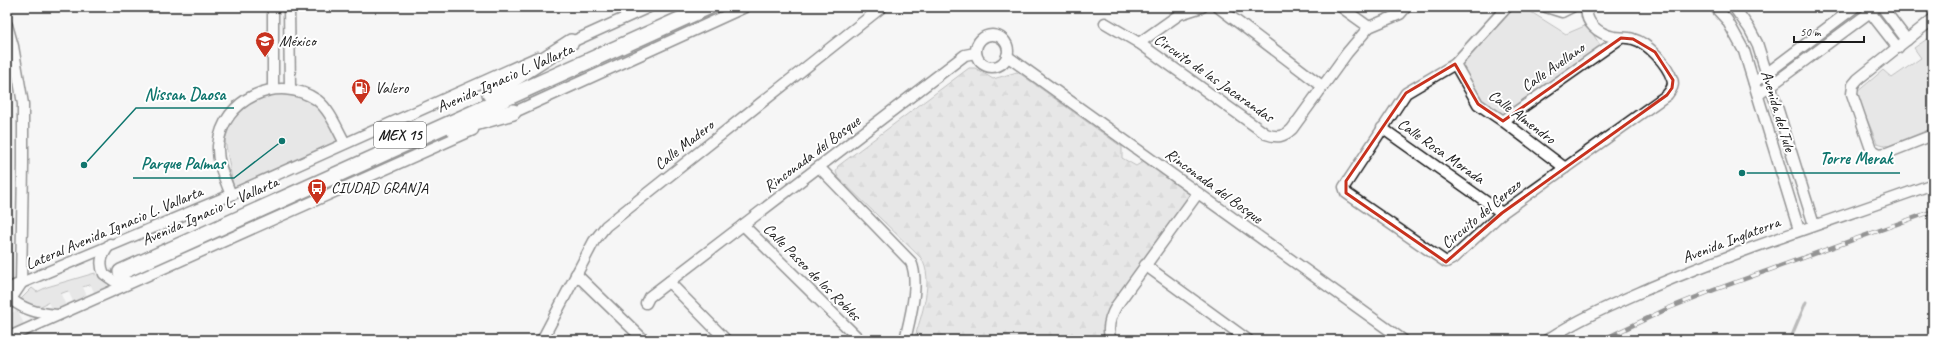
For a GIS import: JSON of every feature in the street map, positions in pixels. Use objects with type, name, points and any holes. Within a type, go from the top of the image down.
[{"type":"highway","name":"Avenida Ignacio L. Vallarta","points":[[123,272],[490,94],[684,7]]},
{"type":"highway","name":"Avenida Ignacio L. Vallarta","points":[[123,272],[400,145],[708,7]]},
{"type":"highway","points":[[490,94],[571,42]]},
{"type":"highway","points":[[400,145],[513,112]]},
{"type":"street","points":[[273,7],[273,89]]},
{"type":"street","points":[[289,7],[290,89]]},
{"type":"street","name":"Lateral Avenida Ignacio L. Vallarta","points":[[7,289],[110,244],[231,195],[649,7]]},
{"type":"street","points":[[513,112],[745,7]]},
{"type":"street","name":"Calle Madero","points":[[542,340],[594,241],[606,226],[882,7]]},
{"type":"street","name":"Circuito de las Jacarandas","points":[[1202,7],[1180,14],[1139,43],[1266,134],[1277,138],[1287,134],[1292,129],[1347,53],[1370,27],[1400,14],[1406,7]]},
{"type":"street","points":[[1218,7],[1322,86]]},
{"type":"street","points":[[1341,7],[1370,27]]},
{"type":"street","name":"Circuito del Cerezo","points":[[1507,7],[1455,64],[1406,93],[1346,181],[1344,187],[1346,193],[1446,262],[1452,259],[1502,213],[1666,95],[1672,88],[1673,80],[1655,52],[1633,39],[1613,37],[1597,30],[1588,21],[1586,7]]},
{"type":"street","points":[[1546,7],[1562,12],[1572,7]]},
{"type":"street","name":"Avenida del Tule","points":[[1715,7],[1736,35],[1744,51],[1799,230]]},
{"type":"street","name":"Avenida del Tule","points":[[1734,7],[1749,28],[1757,43],[1814,225]]},
{"type":"street","points":[[1754,83],[1855,7]]},
{"type":"street","points":[[1882,7],[1907,40]]},
{"type":"street","points":[[1758,95],[1871,9],[1881,27],[1898,48]]},
{"type":"street","points":[[1881,27],[1891,19]]},
{"type":"street","points":[[1105,23],[1139,43]]},
{"type":"street","points":[[7,25],[10,47],[23,104],[21,284],[9,300],[33,312],[58,315]]},
{"type":"street","points":[[1931,25],[1907,40],[1858,79],[1853,85],[1852,94],[1871,149],[1879,154],[1887,153],[1933,136]]},
{"type":"street","points":[[993,34],[1002,38],[1008,46],[1007,56],[1004,62],[993,67],[981,64],[975,53],[977,44],[984,36],[993,34]]},
{"type":"street","name":"Calle Avellano","points":[[1503,121],[1620,38]]},
{"type":"street","name":"Rinconada del Bosque","points":[[646,303],[649,297],[965,55],[975,53]]},
{"type":"street","name":"Rinconada del Bosque","points":[[1007,56],[1403,340]]},
{"type":"street","name":"Calle Almendro","points":[[1455,64],[1478,104],[1565,168]]},
{"type":"street","points":[[231,195],[218,161],[218,145],[223,127],[231,112],[244,100],[260,92],[273,89],[290,89],[304,93],[317,101],[327,110],[345,143]]},
{"type":"street","name":"Avenida Ignacio L. Vallarta","points":[[7,338],[58,315],[123,272],[513,112]]},
{"type":"street","name":"Calle Rosa Morada","points":[[1382,128],[1502,213]]},
{"type":"street","points":[[819,167],[911,262],[915,276],[912,312],[905,340]]},
{"type":"street","name":"Avenida Inglaterra","points":[[1547,340],[1569,326],[1595,313],[1692,270],[1799,230],[1933,184]]},
{"type":"street","points":[[1111,340],[1109,330],[1113,312],[1145,265],[1198,193]]},
{"type":"street","name":"Calle Paseo de los Robles","points":[[743,225],[860,340]]},
{"type":"street","points":[[110,244],[103,254],[101,261],[104,274],[114,281],[123,272]]},
{"type":"street","points":[[1145,265],[1248,340]]},
{"type":"street","points":[[576,274],[644,340]]},
{"type":"street","points":[[669,282],[726,340]]},
{"type":"highlighted area","points":[[1621,38],[1633,39],[1655,52],[1673,80],[1672,88],[1667,95],[1502,213],[1446,262],[1346,193],[1346,181],[1406,93],[1455,64],[1478,104],[1503,121]]},
{"type":"green space","points":[[1513,7],[1523,7],[1566,34],[1587,25],[1602,48],[1504,117],[1482,102],[1458,65]]},
{"type":"green space","points":[[1927,39],[1933,43],[1933,128],[1888,146],[1877,143],[1856,93],[1883,70],[1892,78],[1921,58],[1914,48]]},
{"type":"green space","points":[[969,68],[975,68],[993,79],[1017,72],[1122,147],[1122,158],[1136,166],[1144,161],[1189,192],[1191,197],[1115,304],[1107,340],[914,340],[923,309],[927,287],[925,267],[921,258],[838,177],[836,172],[838,166]]},
{"type":"green space","points":[[273,94],[299,97],[316,106],[328,120],[340,142],[234,190],[225,140],[232,119],[251,100]]},
{"type":"green space","points":[[95,273],[96,283],[59,294],[48,300],[49,302],[37,308],[21,299],[32,288],[37,292],[47,287]]},
{"type":"waterway","points":[[1790,340],[1806,302]]},
{"type":"tunnel","points":[[7,323],[121,272]]},
{"type":"railway","points":[[1602,340],[1669,308],[1714,290],[1933,211]]},
{"type":"place","name":"México","points":[[265,58]]},
{"type":"place","name":"Valero","points":[[361,105]]},
{"type":"place","name":"Parque Palmas","points":[[282,141]]},
{"type":"place","name":"Nissan Daosa","points":[[84,165]]},
{"type":"place","name":"Torre Merak","points":[[1742,173]]},
{"type":"place","name":"CIUDAD GRANJA","points":[[317,205]]}]
